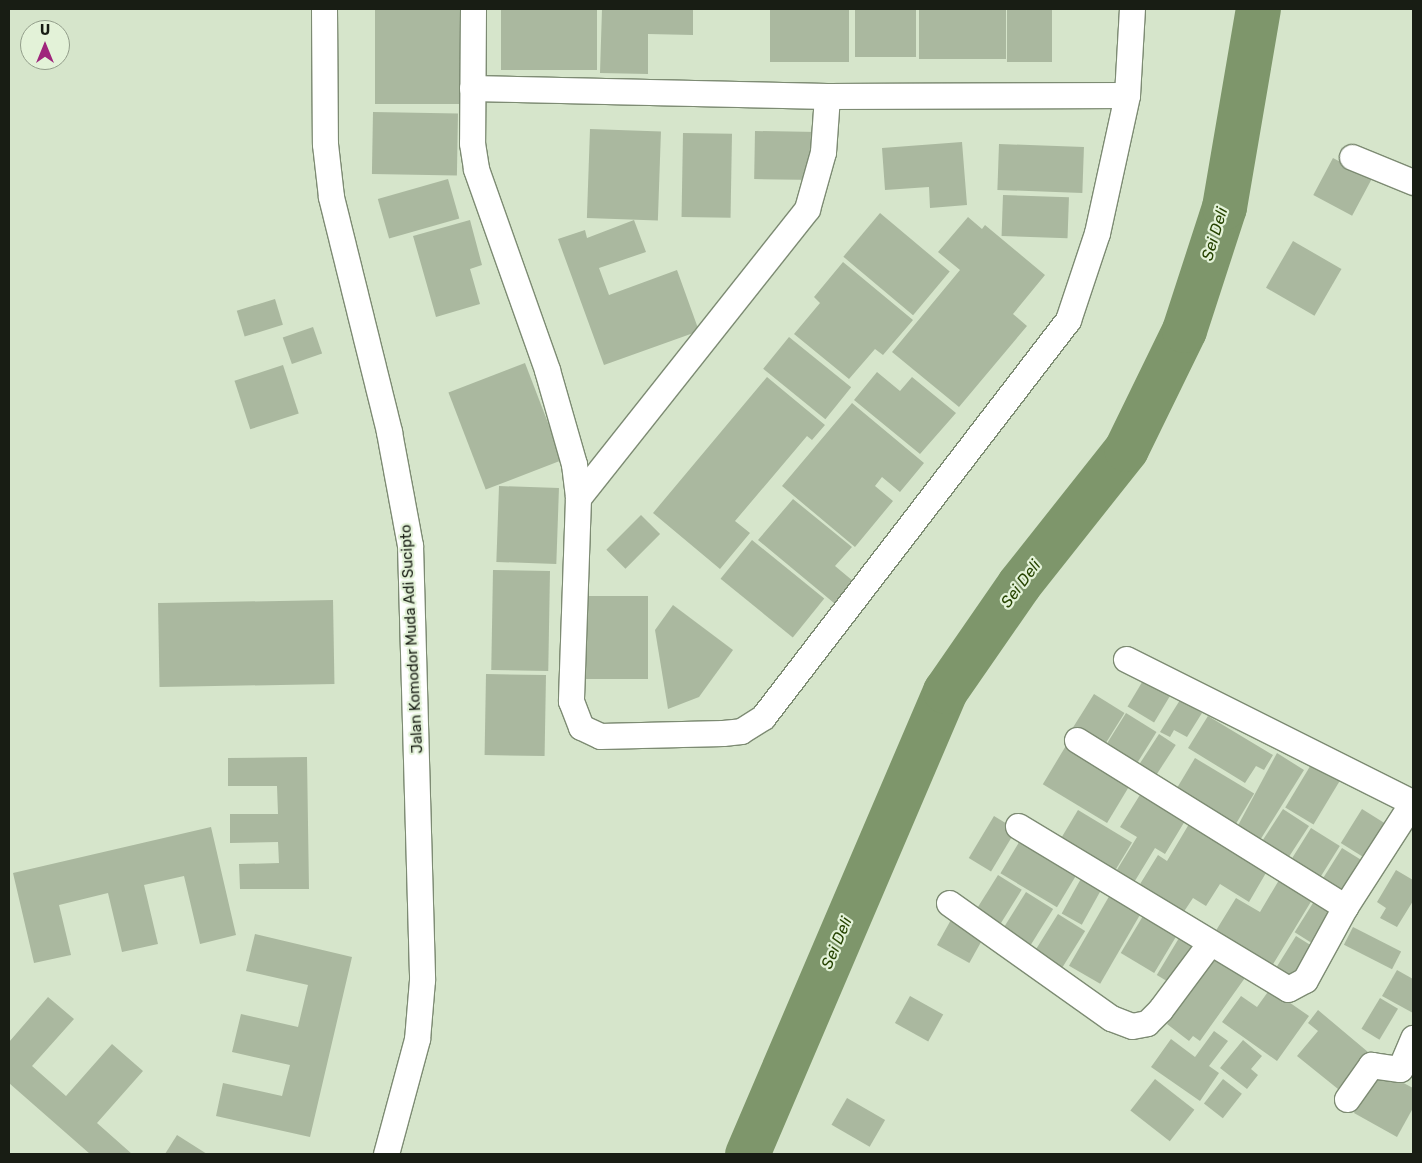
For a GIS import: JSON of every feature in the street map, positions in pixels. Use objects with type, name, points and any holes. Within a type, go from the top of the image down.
[{"type":"street","name":"Jalan Komodor Muda Adi Sucipto","points":[[324,9],[325,144],[331,197],[389,432],[410,545],[422,980],[417,1038],[386,1154]]},
{"type":"street","points":[[473,9],[472,88],[476,169],[547,370],[574,464],[578,498],[569,683],[581,727],[600,736],[723,733],[755,724],[1068,320],[1097,234],[1127,95],[1132,9]]},
{"type":"street","points":[[472,88],[827,96],[1127,95]]},
{"type":"street","points":[[578,498],[807,209],[823,152],[827,96]]},
{"type":"street","points":[[1352,157],[1413,182]]},
{"type":"street","points":[[1018,826],[1279,987],[1293,988],[1305,980],[1344,907],[1413,803],[1126,659]]},
{"type":"street","points":[[1077,740],[1344,907]]},
{"type":"street","points":[[949,903],[1111,1018],[1132,1026],[1147,1023],[1160,1010],[1210,944]]},
{"type":"street","points":[[1347,1099],[1371,1065],[1400,1069],[1413,1038]]},
{"type":"building","points":[[375,9],[461,9],[461,104],[375,104]]},
{"type":"building","points":[[501,9],[597,9],[597,70],[501,70]]},
{"type":"building","points":[[602,9],[693,9],[693,35],[648,34],[648,74],[600,73]]},
{"type":"building","points":[[770,9],[849,9],[849,62],[770,62]]},
{"type":"building","points":[[855,9],[916,9],[916,57],[855,57]]},
{"type":"building","points":[[919,9],[1006,9],[1006,59],[919,59]]},
{"type":"building","points":[[1007,9],[1052,9],[1052,62],[1007,62]]},
{"type":"building","points":[[373,112],[458,113],[457,175],[372,174]]},
{"type":"building","points":[[590,129],[661,131],[658,220],[587,218]]},
{"type":"building","points":[[755,131],[818,132],[817,180],[754,179]]},
{"type":"building","points":[[683,133],[732,134],[731,218],[682,217]]},
{"type":"building","points":[[962,142],[967,205],[930,208],[929,187],[885,190],[882,148]]},
{"type":"building","points":[[999,144],[1084,147],[1082,193],[997,190]]},
{"type":"building","points":[[1333,158],[1372,179],[1352,216],[1313,195]]},
{"type":"building","points":[[448,179],[459,218],[389,239],[378,199]]},
{"type":"building","points":[[1003,195],[1069,197],[1068,238],[1002,236]]},
{"type":"building","points":[[880,213],[950,271],[913,315],[843,257]]},
{"type":"building","points":[[968,217],[982,229],[985,225],[1045,275],[1013,314],[1027,326],[959,407],[892,352],[960,270],[938,252]]},
{"type":"building","points":[[470,220],[482,265],[470,269],[480,304],[436,317],[413,236]]},
{"type":"building","points":[[634,220],[646,252],[599,268],[609,295],[677,270],[699,331],[604,365],[558,239],[585,230],[587,238]]},
{"type":"building","points":[[1293,241],[1341,269],[1314,316],[1266,288]]},
{"type":"building","points":[[843,262],[913,320],[883,355],[875,349],[849,379],[794,334],[820,303],[814,297]]},
{"type":"building","points":[[275,299],[283,325],[245,337],[237,311]]},
{"type":"building","points":[[313,327],[322,353],[292,364],[283,337]]},
{"type":"building","points":[[789,337],[851,387],[825,419],[763,369]]},
{"type":"building","points":[[525,363],[562,460],[486,489],[448,392]]},
{"type":"building","points":[[283,365],[299,414],[250,429],[234,381]]},
{"type":"building","points":[[877,372],[900,391],[912,377],[956,413],[920,454],[854,400]]},
{"type":"building","points":[[767,377],[825,425],[812,440],[807,436],[735,521],[750,533],[720,569],[653,513]]},
{"type":"building","points":[[852,403],[924,463],[900,492],[882,477],[875,486],[893,501],[855,547],[782,486]]},
{"type":"building","points":[[499,486],[559,488],[556,564],[496,562]]},
{"type":"building","points":[[793,499],[852,547],[835,566],[853,581],[834,603],[758,540]]},
{"type":"building","points":[[641,515],[660,534],[625,569],[606,550]]},
{"type":"building","points":[[752,540],[824,599],[793,637],[721,579]]},
{"type":"building","points":[[493,570],[550,571],[548,671],[491,670]]},
{"type":"building","points":[[583,596],[648,596],[648,679],[583,679]]},
{"type":"building","points":[[333,600],[334,684],[159,687],[158,603]]},
{"type":"building","points":[[673,605],[733,650],[699,697],[668,709],[655,630]]},
{"type":"building","points":[[486,674],[546,675],[545,756],[485,755]]},
{"type":"building","points":[[1144,679],[1171,695],[1154,722],[1128,706]]},
{"type":"building","points":[[1094,694],[1125,713],[1104,746],[1073,727]]},
{"type":"building","points":[[1180,700],[1202,713],[1187,737],[1174,730],[1170,737],[1160,732]]},
{"type":"building","points":[[1126,713],[1157,732],[1135,767],[1104,748]]},
{"type":"building","points":[[1208,716],[1273,755],[1264,770],[1256,766],[1245,783],[1188,748]]},
{"type":"building","points":[[1159,734],[1176,745],[1152,781],[1136,770]]},
{"type":"building","points":[[1067,744],[1131,783],[1107,823],[1043,784]]},
{"type":"building","points":[[1277,753],[1304,770],[1257,845],[1235,831]]},
{"type":"building","points":[[307,757],[309,889],[240,889],[239,864],[279,863],[278,842],[230,843],[230,814],[278,814],[277,786],[228,786],[228,758]]},
{"type":"building","points":[[1195,758],[1254,794],[1231,831],[1172,796]]},
{"type":"building","points":[[1312,763],[1340,780],[1314,825],[1285,808]]},
{"type":"building","points":[[1143,790],[1188,816],[1165,854],[1155,848],[1130,889],[1112,878],[1137,837],[1120,827]]},
{"type":"building","points":[[1283,809],[1309,826],[1284,864],[1258,848]]},
{"type":"building","points":[[1362,809],[1391,827],[1370,861],[1341,843]]},
{"type":"building","points":[[1078,810],[1132,842],[1111,878],[1057,845]]},
{"type":"building","points":[[994,816],[1016,829],[991,871],[969,858]]},
{"type":"building","points":[[1192,819],[1270,866],[1249,902],[1220,884],[1206,906],[1193,898],[1181,916],[1137,889],[1158,855],[1167,861]]},
{"type":"building","points":[[211,827],[236,935],[200,944],[184,876],[144,885],[158,944],[122,952],[108,893],[59,905],[71,955],[34,963],[13,873]]},
{"type":"building","points":[[1311,828],[1340,846],[1315,885],[1287,867]]},
{"type":"building","points":[[1021,839],[1078,873],[1057,907],[1000,873]]},
{"type":"building","points":[[1342,848],[1366,863],[1342,900],[1319,885]]},
{"type":"building","points":[[1396,870],[1413,880],[1413,901],[1397,927],[1380,918],[1386,908],[1377,902]]},
{"type":"building","points":[[998,875],[1022,890],[997,930],[973,915]]},
{"type":"building","points":[[1083,875],[1103,886],[1082,925],[1062,913]]},
{"type":"building","points":[[1282,875],[1315,895],[1269,971],[1212,937],[1236,898],[1260,912]]},
{"type":"building","points":[[1026,892],[1053,909],[1028,950],[1001,933]]},
{"type":"building","points":[[1111,893],[1142,911],[1100,984],[1069,966]]},
{"type":"building","points":[[1318,895],[1342,910],[1318,947],[1295,932]]},
{"type":"building","points":[[1146,911],[1179,931],[1154,973],[1121,953]]},
{"type":"building","points":[[1058,914],[1085,931],[1059,973],[1032,956]]},
{"type":"building","points":[[952,918],[984,936],[969,963],[937,945]]},
{"type":"building","points":[[1353,927],[1401,952],[1392,969],[1344,945]]},
{"type":"building","points":[[1182,933],[1202,945],[1176,987],[1157,975]]},
{"type":"building","points":[[255,934],[352,957],[310,1137],[216,1116],[223,1083],[282,1096],[290,1065],[232,1052],[241,1014],[298,1027],[308,985],[246,971]]},
{"type":"building","points":[[1296,936],[1317,949],[1295,984],[1274,971]]},
{"type":"building","points":[[1217,953],[1247,975],[1200,1041],[1193,1036],[1189,1041],[1167,1024]]},
{"type":"building","points":[[1397,970],[1413,979],[1413,1013],[1382,996]]},
{"type":"building","points":[[1270,989],[1309,1016],[1277,1061],[1222,1022],[1241,996],[1257,1007]]},
{"type":"building","points":[[910,996],[943,1014],[928,1042],[895,1023]]},
{"type":"building","points":[[48,997],[74,1019],[32,1066],[66,1096],[112,1044],[143,1071],[97,1123],[132,1154],[90,1154],[9,1083],[9,1042]]},
{"type":"building","points":[[1380,998],[1398,1009],[1379,1040],[1361,1029]]},
{"type":"building","points":[[1318,1010],[1368,1052],[1338,1089],[1297,1056],[1318,1031],[1308,1023]]},
{"type":"building","points":[[1214,1031],[1228,1041],[1209,1066],[1219,1073],[1200,1101],[1151,1067],[1171,1039],[1195,1057]]},
{"type":"building","points":[[1243,1040],[1262,1056],[1251,1069],[1258,1075],[1247,1089],[1220,1068]]},
{"type":"building","points":[[1377,1069],[1413,1088],[1413,1108],[1397,1137],[1354,1113]]},
{"type":"building","points":[[1155,1079],[1194,1110],[1170,1141],[1130,1111]]},
{"type":"building","points":[[1223,1079],[1242,1094],[1223,1118],[1204,1103]]},
{"type":"building","points":[[847,1098],[885,1120],[870,1147],[832,1125]]},
{"type":"building","points":[[177,1135],[207,1154],[165,1154]]},
{"type":"waterway","name":"Sei Deli","points":[[747,1154],[945,691],[1019,584],[1126,449],[1184,330],[1224,207],[1258,9]]}]
